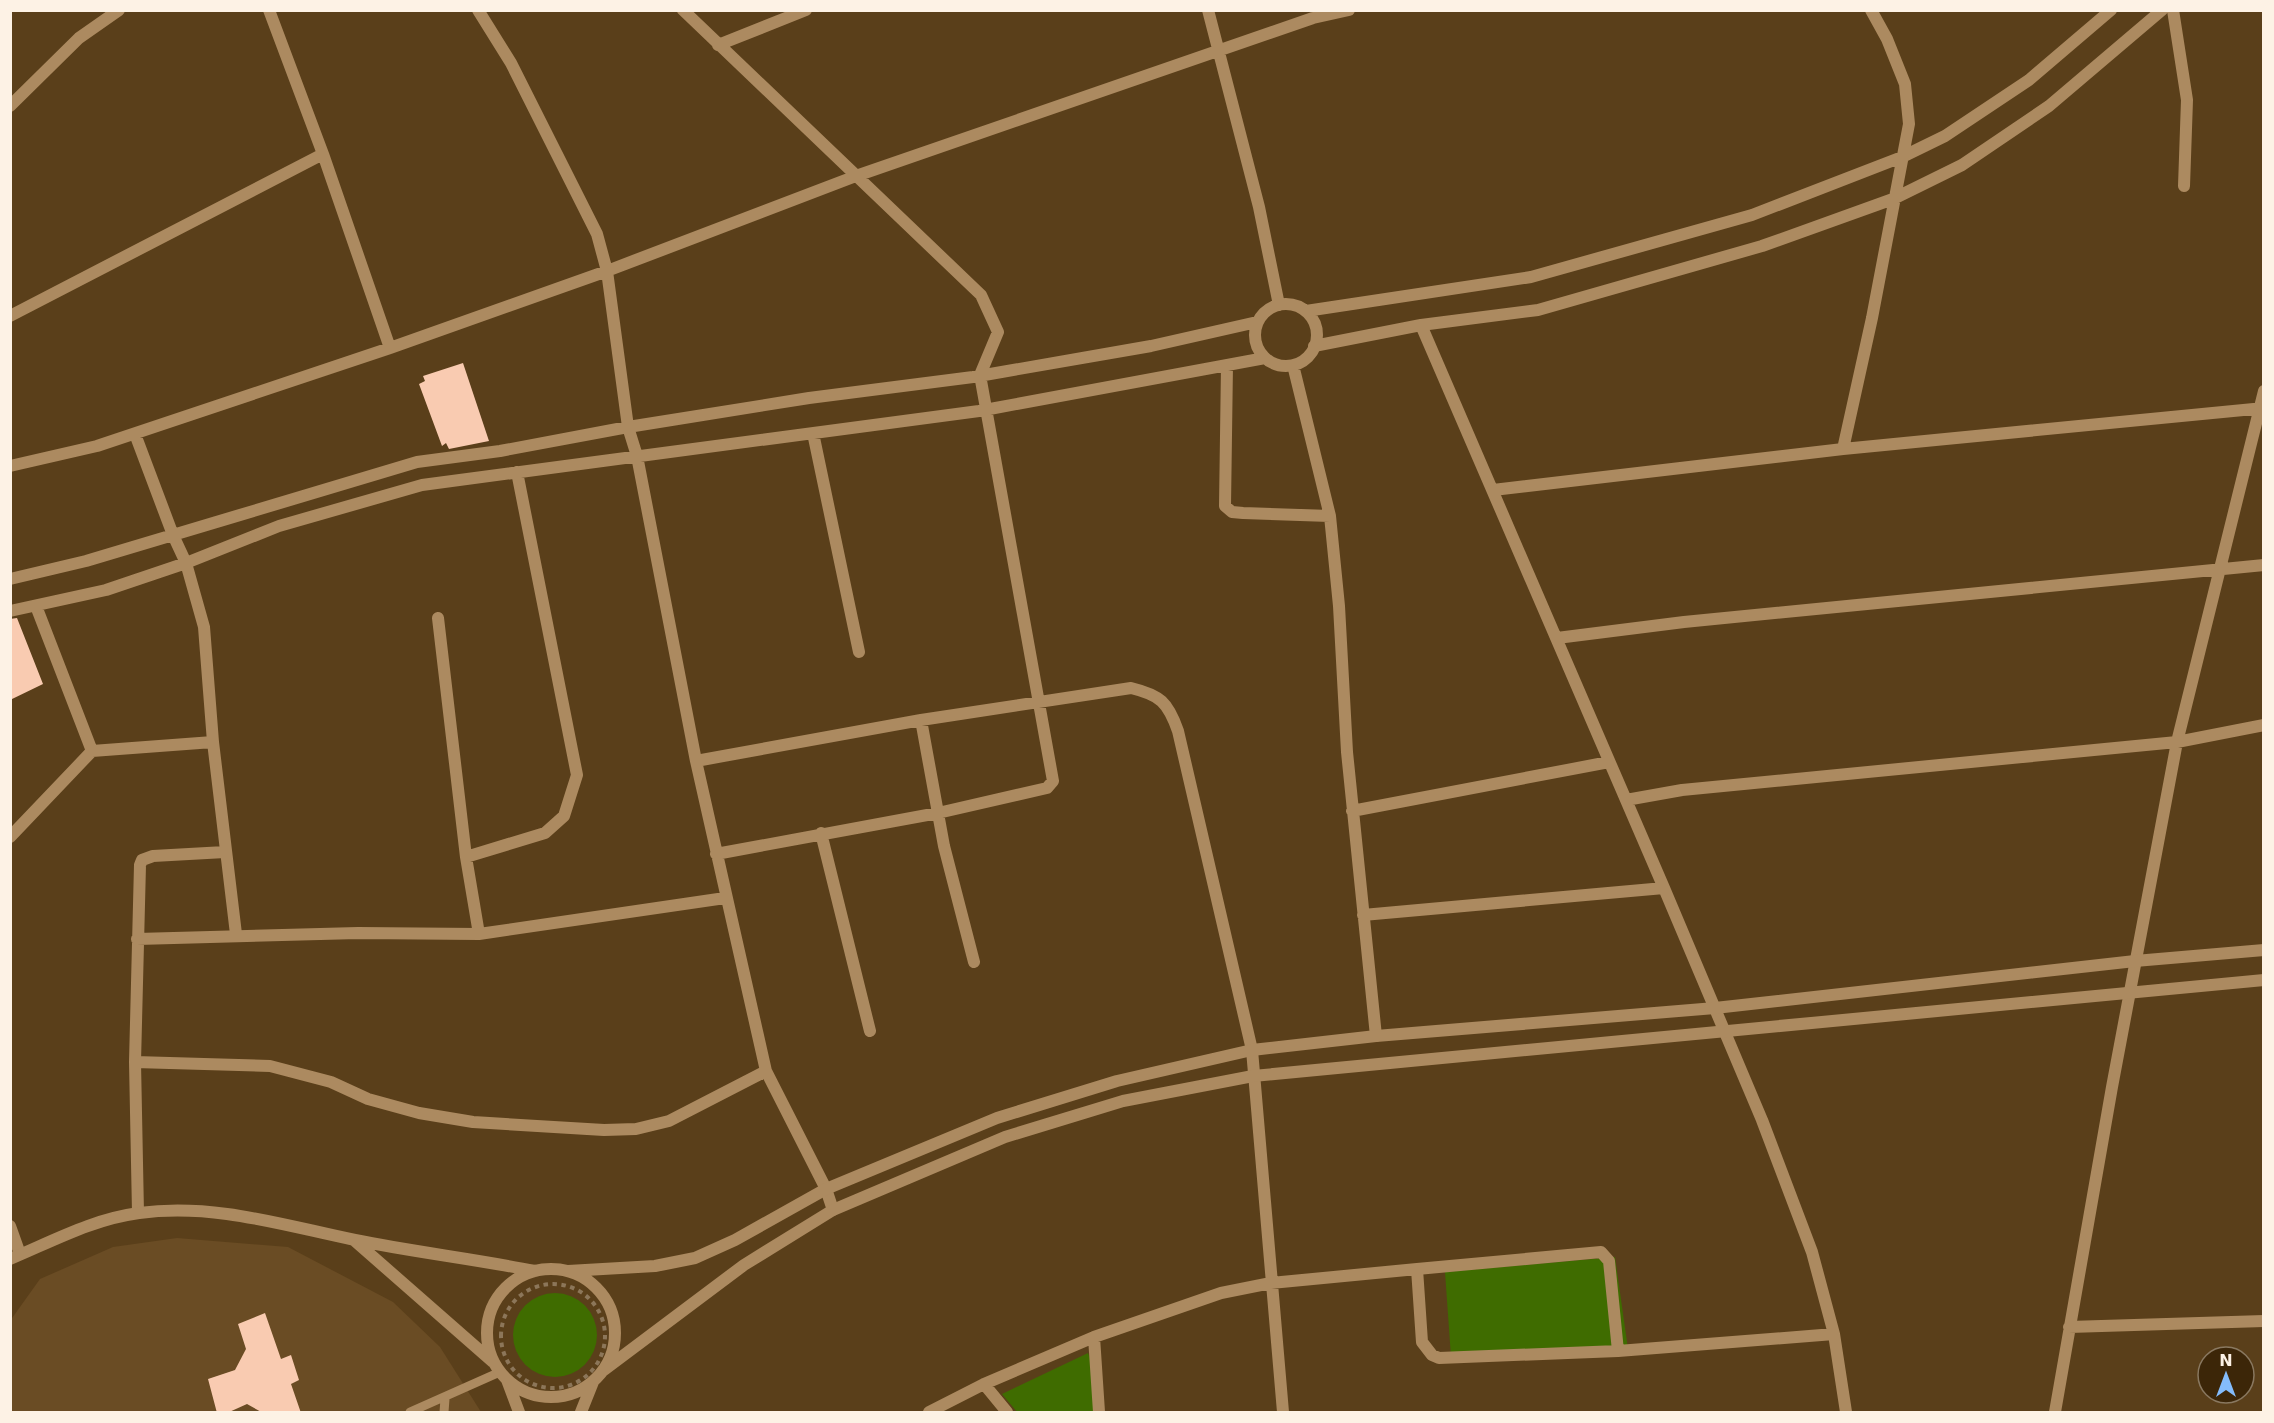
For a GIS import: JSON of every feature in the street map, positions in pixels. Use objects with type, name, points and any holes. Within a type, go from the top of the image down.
[{"type":"street","points":[[10,106],[79,38],[119,10]]},
{"type":"street","points":[[269,10],[323,154],[390,348]]},
{"type":"street","points":[[478,10],[511,63],[597,234],[607,271],[628,427],[637,456],[725,898],[766,1071],[826,1189],[833,1210]]},
{"type":"street","points":[[683,10],[981,295],[998,332],[980,375],[1053,776],[1051,785],[938,813],[716,854]]},
{"type":"street","points":[[718,45],[806,10]]},
{"type":"street","points":[[1208,10],[1259,207],[1279,304]]},
{"type":"street","points":[[10,466],[26,465],[97,446],[390,348],[607,271],[856,176],[1313,18],[1349,10]]},
{"type":"street","points":[[1843,449],[1872,318],[1908,124],[1905,84],[1887,39],[1871,10]]},
{"type":"street","points":[[1306,311],[1531,277],[1752,215],[1902,157],[1945,136],[2029,80],[2111,10]]},
{"type":"street","points":[[1314,346],[1421,325],[1538,310],[1762,246],[1893,199],[1962,165],[2049,106],[2162,10]]},
{"type":"street","points":[[2173,10],[2187,100],[2184,186]]},
{"type":"street","points":[[10,316],[323,154]]},
{"type":"street","points":[[10,579],[86,561],[417,462],[500,451],[628,427],[980,375],[1151,346],[1257,322],[1270,308],[1279,304],[1298,306],[1306,311],[1316,328],[1314,346],[1309,355],[1293,364],[1283,365],[1265,358],[986,410],[422,485],[279,526],[186,563],[106,590],[10,611]]},
{"type":"street","points":[[1257,322],[1256,341],[1265,358]]},
{"type":"street","points":[[1421,325],[1726,1032],[1812,1252],[1834,1335],[1846,1413]]},
{"type":"street","points":[[1293,364],[1330,516],[1339,606],[1352,811],[1376,1036]]},
{"type":"street","points":[[1227,365],[1225,506],[1232,512],[1330,516]]},
{"type":"street","points":[[2055,1413],[2135,961],[2178,742],[2264,391]]},
{"type":"street","points":[[1493,490],[1843,449],[2261,409]]},
{"type":"street","points":[[813,433],[859,652]]},
{"type":"street","points":[[135,434],[186,563],[204,627],[213,742],[236,934]]},
{"type":"street","points":[[466,857],[545,833],[564,816],[577,775],[517,472]]},
{"type":"street","points":[[1557,638],[1684,622],[2264,565]]},
{"type":"street","points":[[36,606],[92,751]]},
{"type":"street","points":[[438,618],[466,857],[479,934]]},
{"type":"street","points":[[696,760],[921,720],[1131,688],[1161,699],[1171,712],[1252,1050],[1283,1413]]},
{"type":"street","points":[[921,720],[938,813],[962,921],[974,962]]},
{"type":"street","points":[[1626,800],[1682,790],[2178,742],[2264,725]]},
{"type":"street","points":[[10,837],[92,751],[213,742]]},
{"type":"street","points":[[1352,811],[1609,762]]},
{"type":"street","points":[[821,833],[870,1031]]},
{"type":"street","points":[[138,1213],[135,1062],[139,877],[142,860],[153,856],[225,852]]},
{"type":"street","points":[[1363,915],[1664,888]]},
{"type":"street","points":[[137,939],[236,934],[479,934],[725,898]]},
{"type":"street","points":[[10,1226],[13,1258],[82,1228],[138,1213],[191,1210],[235,1214],[294,1225],[354,1240],[535,1271],[655,1266],[695,1258],[735,1240],[826,1189],[997,1118],[1118,1081],[1252,1050],[1376,1036],[1715,1008],[2135,961],[2264,950]]},
{"type":"street","points":[[354,1240],[519,1389],[549,1397],[580,1390],[593,1382],[604,1370],[744,1265],[833,1210],[1005,1137],[1123,1101],[1253,1076],[2264,980]]},
{"type":"street","points":[[135,1062],[270,1066],[320,1079],[368,1099],[418,1113],[473,1122],[604,1130],[636,1129],[669,1121],[766,1071]]},
{"type":"street","points":[[929,1413],[984,1384],[1094,1337],[1221,1293],[1271,1282],[1601,1252],[1610,1261],[1618,1351]]},
{"type":"street","points":[[1417,1269],[1422,1342],[1432,1355],[1439,1358],[1618,1351],[1834,1335]]},
{"type":"street","points":[[519,1413],[488,1342],[489,1319],[498,1298],[506,1289],[514,1281],[535,1271]]},
{"type":"street","points":[[568,1271],[591,1284],[608,1303],[614,1320],[615,1338],[612,1355],[604,1370]]},
{"type":"street","points":[[2069,1328],[2264,1321]]},
{"type":"street","points":[[1094,1337],[1099,1413]]},
{"type":"street","points":[[581,1413],[593,1382]]},
{"type":"street","points":[[984,1384],[1007,1413]]},
{"type":"lane","points":[[410,1413],[500,1372]]},
{"type":"lane","points":[[444,1413],[445,1399]]},
{"type":"path","points":[[556,1283],[576,1288],[593,1301],[603,1318],[606,1339],[601,1359],[589,1375],[571,1386],[550,1389],[530,1383],[514,1371],[503,1354],[500,1333],[505,1313],[518,1297],[536,1286],[556,1283]]},
{"type":"shaded area","points":[[177,1238],[288,1247],[393,1302],[440,1347],[481,1412],[11,1412],[10,1321],[40,1279],[113,1247]]},
{"type":"green space","points":[[1615,1257],[1628,1349],[1451,1357],[1445,1272]]},
{"type":"green space","points":[[547,1293],[563,1293],[579,1300],[590,1311],[597,1327],[594,1351],[585,1365],[563,1377],[547,1377],[531,1370],[520,1359],[513,1343],[513,1327],[520,1311],[531,1300]]},
{"type":"green space","points":[[1088,1353],[1096,1373],[1099,1412],[1017,1412],[1002,1394]]},
{"type":"building","points":[[463,363],[489,441],[449,449],[446,443],[442,446],[419,384],[425,381],[423,376]]},
{"type":"building","points":[[17,618],[43,684],[10,700],[10,619]]},
{"type":"building","points":[[265,1313],[281,1359],[291,1355],[299,1380],[291,1384],[301,1413],[263,1413],[247,1404],[227,1413],[217,1413],[208,1379],[235,1370],[246,1349],[238,1324]]}]
